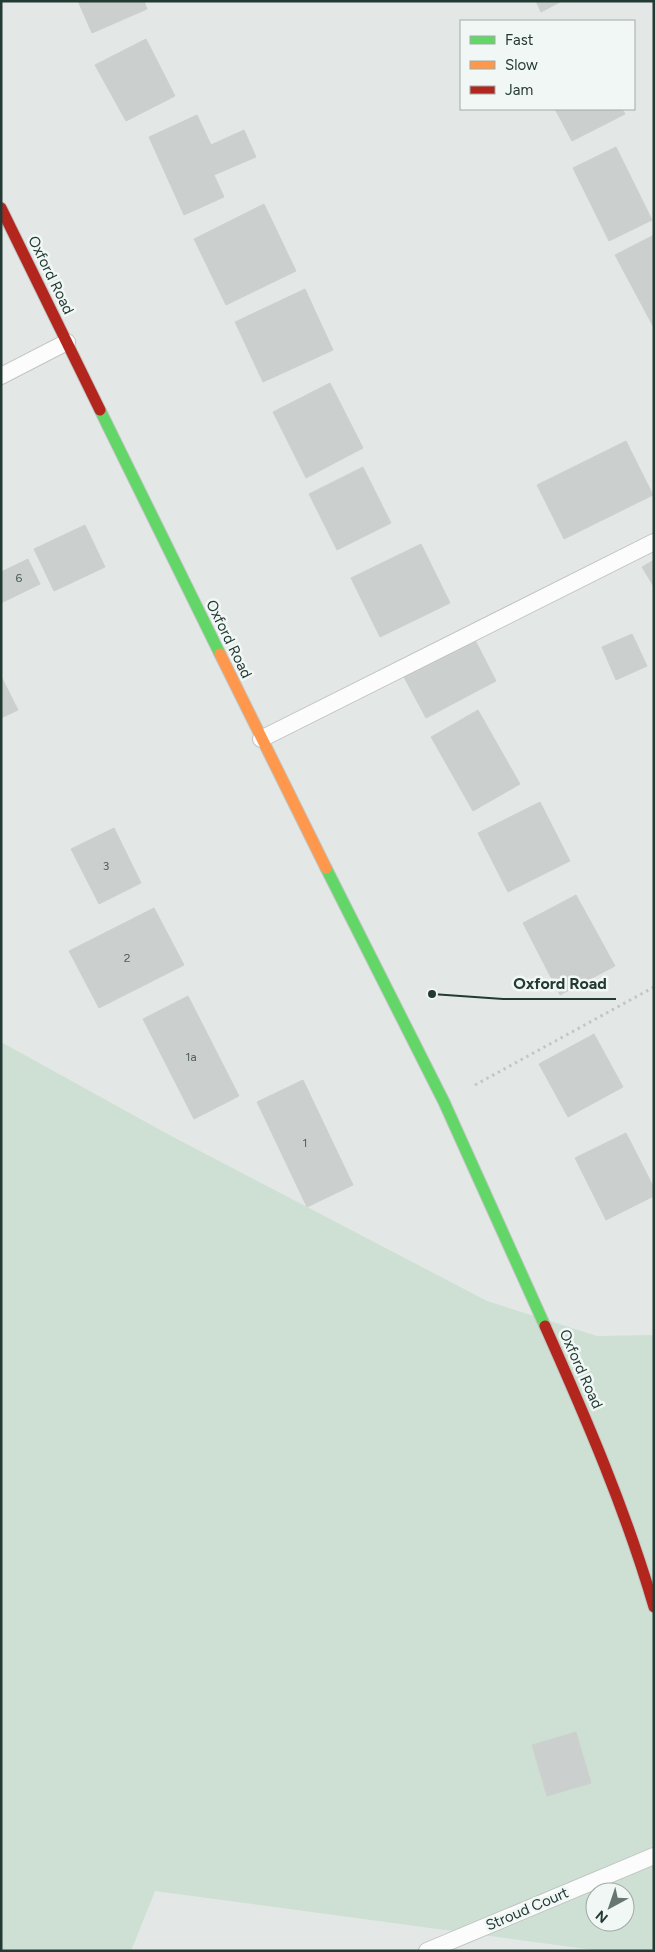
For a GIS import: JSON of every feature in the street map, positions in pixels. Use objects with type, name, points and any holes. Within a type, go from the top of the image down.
[{"type":"main road","name":"Oxford Road","points":[[1,208],[261,739],[444,1102],[588,1422],[644,1572],[654,1607]]},
{"type":"lane","points":[[1,376],[67,342]]},
{"type":"lane","points":[[261,739],[654,542]]},
{"type":"lane","name":"Stroud Court","points":[[427,1951],[654,1856]]},
{"type":"path","points":[[444,1102],[654,987]]},
{"type":"green space","points":[[1,1042],[173,1137],[487,1301],[597,1336],[654,1335],[654,1951],[601,1951],[155,1891],[131,1951],[1,1951]]},
{"type":"building","points":[[78,1],[144,1],[147,9],[92,33]]},
{"type":"building","points":[[536,1],[562,1],[541,12]]},
{"type":"building","points":[[146,39],[175,96],[126,121],[95,65]]},
{"type":"building","points":[[556,110],[623,110],[625,114],[572,141]]},
{"type":"building","points":[[197,115],[211,145],[244,130],[256,157],[214,175],[224,197],[184,215],[149,137]]},
{"type":"building","points":[[616,147],[652,220],[609,241],[573,168]]},
{"type":"building","points":[[264,204],[296,271],[226,305],[194,239]]},
{"type":"building","points":[[654,235],[654,325],[653,326],[615,255]]},
{"type":"building","points":[[305,289],[333,350],[263,382],[235,322]]},
{"type":"building","points":[[330,383],[363,448],[306,478],[273,412]]},
{"type":"building","points":[[626,441],[653,495],[564,539],[537,485]]},
{"type":"building","points":[[363,467],[391,523],[337,550],[309,494]]},
{"type":"building","points":[[85,525],[105,567],[54,591],[34,549]]},
{"type":"building","points":[[421,544],[450,603],[380,637],[351,578]]},
{"type":"building","points":[[28,559],[40,584],[1,603],[1,572]]},
{"type":"building","points":[[654,560],[654,587],[642,567]]},
{"type":"building","points":[[632,634],[647,666],[616,680],[602,647]]},
{"type":"building","points":[[475,640],[496,681],[426,718],[404,677]]},
{"type":"building","points":[[1,676],[18,710],[1,718]]},
{"type":"building","points":[[478,710],[520,784],[473,811],[431,737]]},
{"type":"building","points":[[540,802],[570,861],[508,892],[478,833]]},
{"type":"building","points":[[114,828],[141,883],[99,904],[71,849]]},
{"type":"building","points":[[576,895],[615,966],[560,995],[523,923]]},
{"type":"building","points":[[154,908],[184,965],[99,1008],[69,951]]},
{"type":"building","points":[[188,996],[239,1096],[194,1119],[143,1019]]},
{"type":"building","points":[[594,1034],[623,1087],[568,1117],[539,1064]]},
{"type":"building","points":[[303,1080],[353,1185],[307,1207],[257,1102]]},
{"type":"building","points":[[626,1133],[654,1188],[654,1196],[606,1220],[575,1158]]},
{"type":"building","points":[[576,1732],[591,1783],[547,1796],[532,1745]]},
{"type":"traffic: fast","points":[[100,410],[220,654]]},
{"type":"traffic: fast","points":[[326,868],[444,1102],[545,1326]]},
{"type":"traffic: slow","points":[[220,654],[326,868]]},
{"type":"traffic: jam","points":[[1,208],[100,410]]},
{"type":"traffic: jam","points":[[545,1326],[618,1500],[654,1607]]},
{"type":"place","name":"Oxford Road","points":[[432,994]]}]
